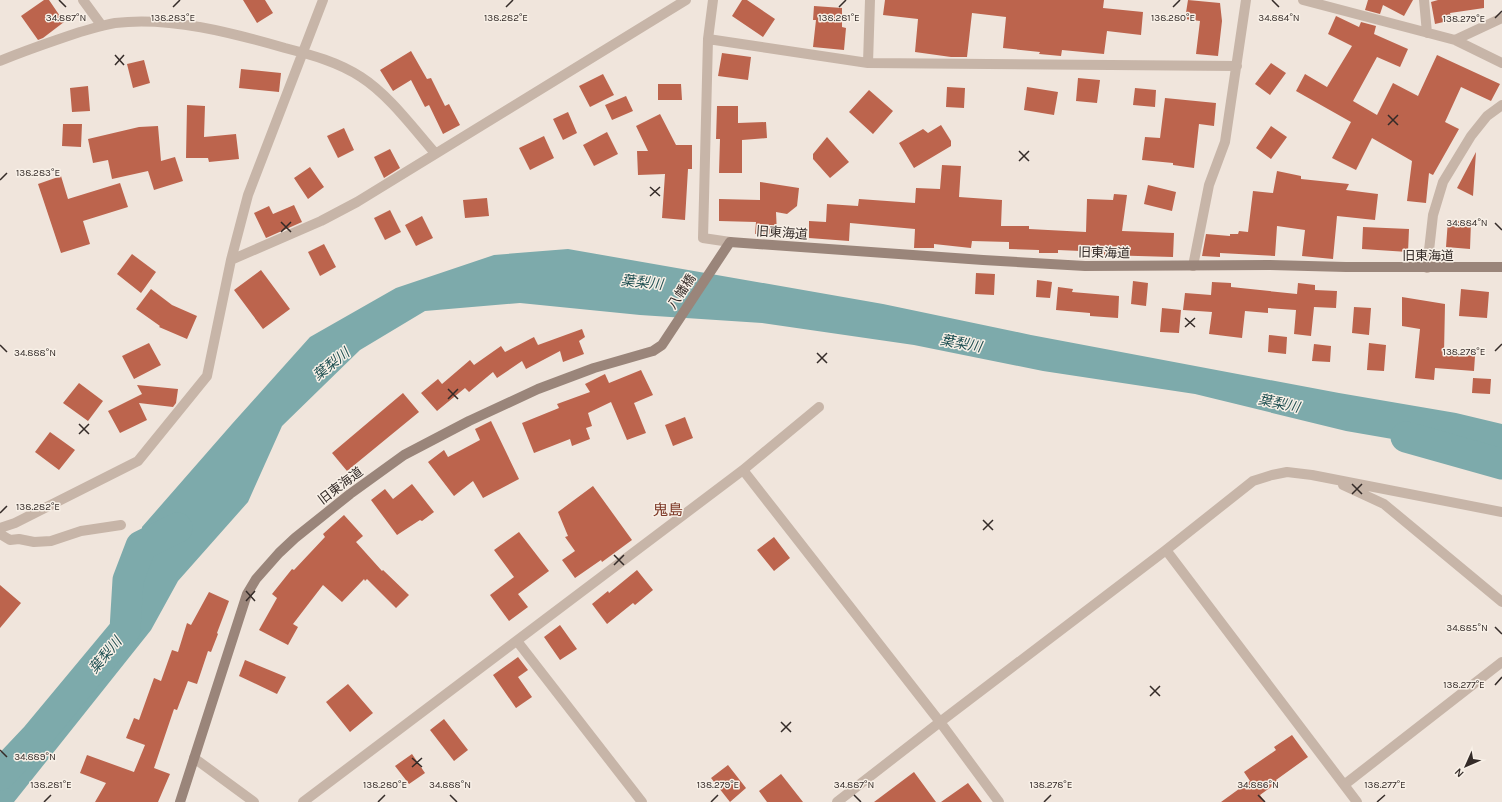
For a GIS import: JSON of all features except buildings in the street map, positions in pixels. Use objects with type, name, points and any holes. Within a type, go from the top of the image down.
[{"type":"main road","name":"八幡橋","points":[[667,336],[730,242]]},
{"type":"main road","name":"旧東海道","points":[[730,242],[1085,266],[1270,265],[1502,268]]},
{"type":"main road","name":"旧東海道","points":[[180,802],[247,594],[256,579],[279,553],[295,538],[350,494],[404,455],[469,421],[538,389],[594,368],[653,351],[662,345],[667,336]]},
{"type":"street","points":[[83,0],[102,26]]},
{"type":"street","points":[[0,528],[15,523],[138,461],[207,376],[231,260],[248,195],[323,0]]},
{"type":"street","points":[[231,260],[321,221],[388,184],[435,153],[686,0]]},
{"type":"street","points":[[713,0],[708,39],[702,238],[730,242]]},
{"type":"street","points":[[868,63],[870,0]]},
{"type":"street","points":[[1193,266],[1209,185],[1225,142],[1246,0]]},
{"type":"street","points":[[1303,0],[1455,40],[1502,64]]},
{"type":"street","points":[[1424,0],[1427,33]]},
{"type":"street","points":[[1455,40],[1502,18]]},
{"type":"street","points":[[0,61],[102,26],[138,21],[167,22],[257,40],[336,63],[362,77],[385,97],[435,153]]},
{"type":"street","points":[[708,39],[868,63],[1237,66]]},
{"type":"street","points":[[1427,268],[1433,214],[1443,182],[1471,136],[1487,116],[1502,105]]},
{"type":"street","points":[[303,802],[743,470],[819,407]]},
{"type":"street","points":[[743,470],[940,722],[999,802]]},
{"type":"street","points":[[837,802],[1254,481],[1287,472],[1312,475],[1502,512]]},
{"type":"street","points":[[1331,479],[1384,504],[1502,602]]},
{"type":"street","points":[[0,534],[10,540],[19,539],[34,542],[51,541],[81,531],[121,525]]},
{"type":"street","points":[[1166,550],[1357,802]]},
{"type":"street","points":[[517,641],[642,802]]},
{"type":"street","points":[[1344,785],[1502,662]]},
{"type":"street","points":[[194,758],[254,802]]},
{"type":"water","points":[[568,249],[883,304],[1031,335],[1339,393],[1456,413],[1502,424],[1502,466],[1479,454],[1346,431],[1195,394],[1043,371],[914,345],[762,323],[640,315],[520,303],[425,311],[360,350],[282,426],[248,502],[178,581],[151,630],[14,802],[0,802],[0,775],[56,717],[125,630],[128,580],[141,546],[142,527],[310,337],[396,288],[494,255]]},
{"type":"waterway","name":"葉梨川","points":[[1406,437],[1502,464]]},
{"type":"waterway","name":"葉梨川","points":[[0,775],[36,737],[125,630],[128,580],[141,546],[177,528]]},
{"type":"district","name":"鬼島","points":[[668,510]]}]
